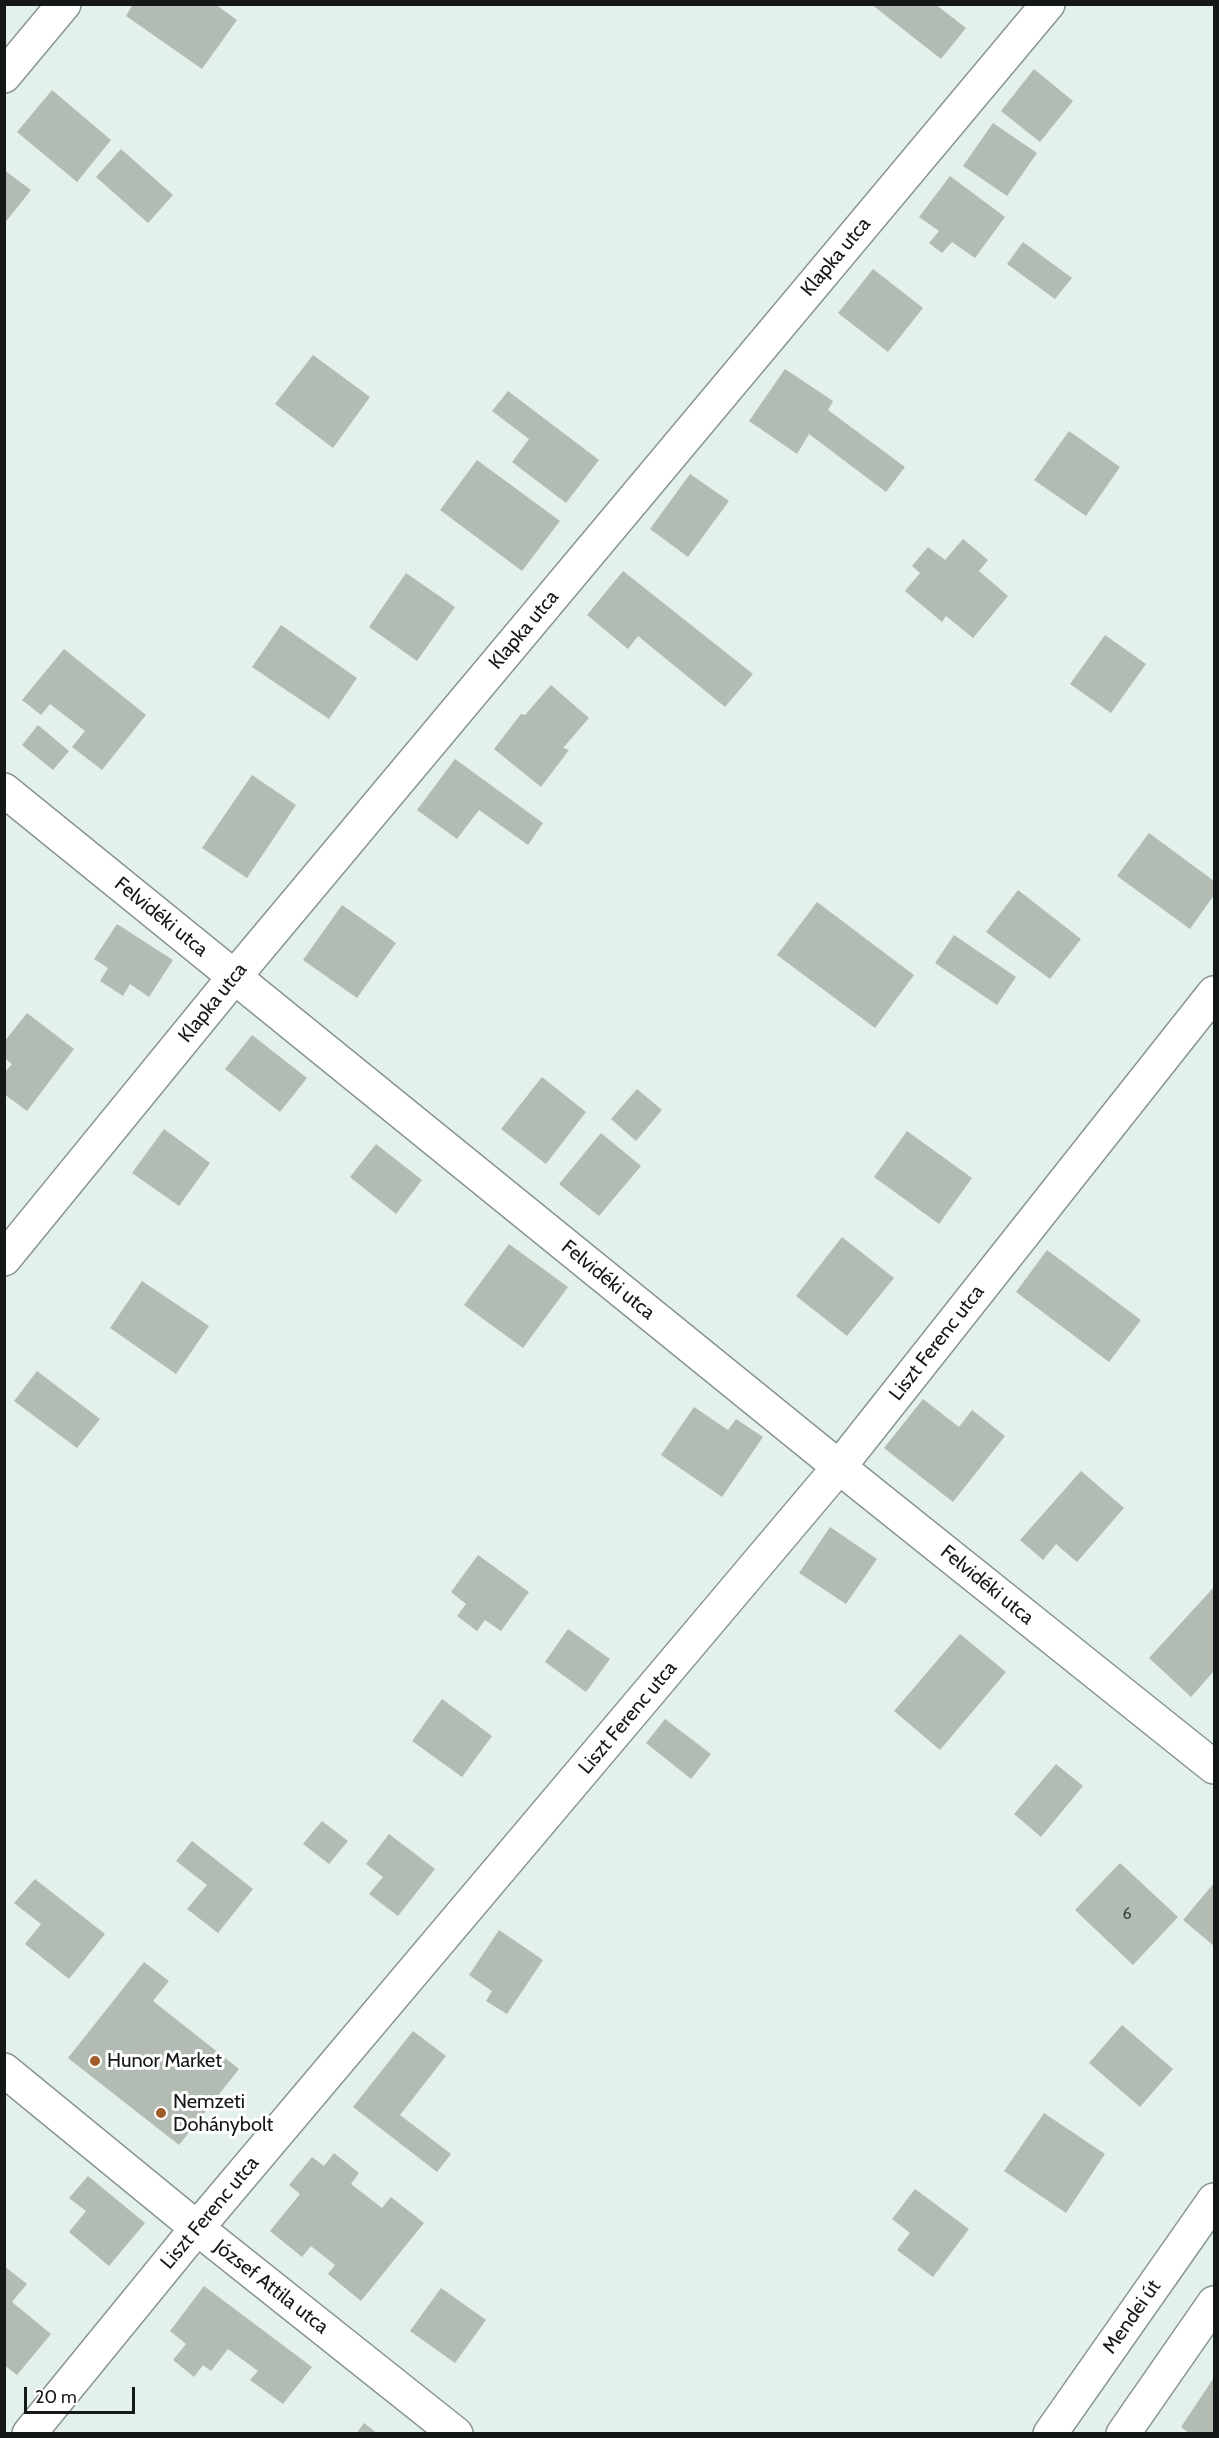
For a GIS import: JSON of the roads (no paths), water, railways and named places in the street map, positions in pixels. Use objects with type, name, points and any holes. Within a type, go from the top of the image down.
[{"type":"street","points":[[4,76],[64,4]]},
{"type":"street","name":"Klapka utca","points":[[4,1259],[235,976],[1048,4]]},
{"type":"street","name":"Felvidéki utca","points":[[4,790],[839,1467],[1215,1767]]},
{"type":"street","name":"Liszt Ferenc utca","points":[[29,2433],[197,2228],[839,1467],[1215,993]]},
{"type":"street","name":"József Attila utca","points":[[4,2070],[197,2228],[456,2433]]},
{"type":"street","name":"Mendei út","points":[[1050,2433],[1215,2200]]},
{"type":"street","points":[[1123,2433],[1215,2303]]},
{"type":"place","name":"Hunor Market","points":[[95,2061]]},
{"type":"place","name":"Nemzeti Dohánybolt","points":[[161,2113]]}]
